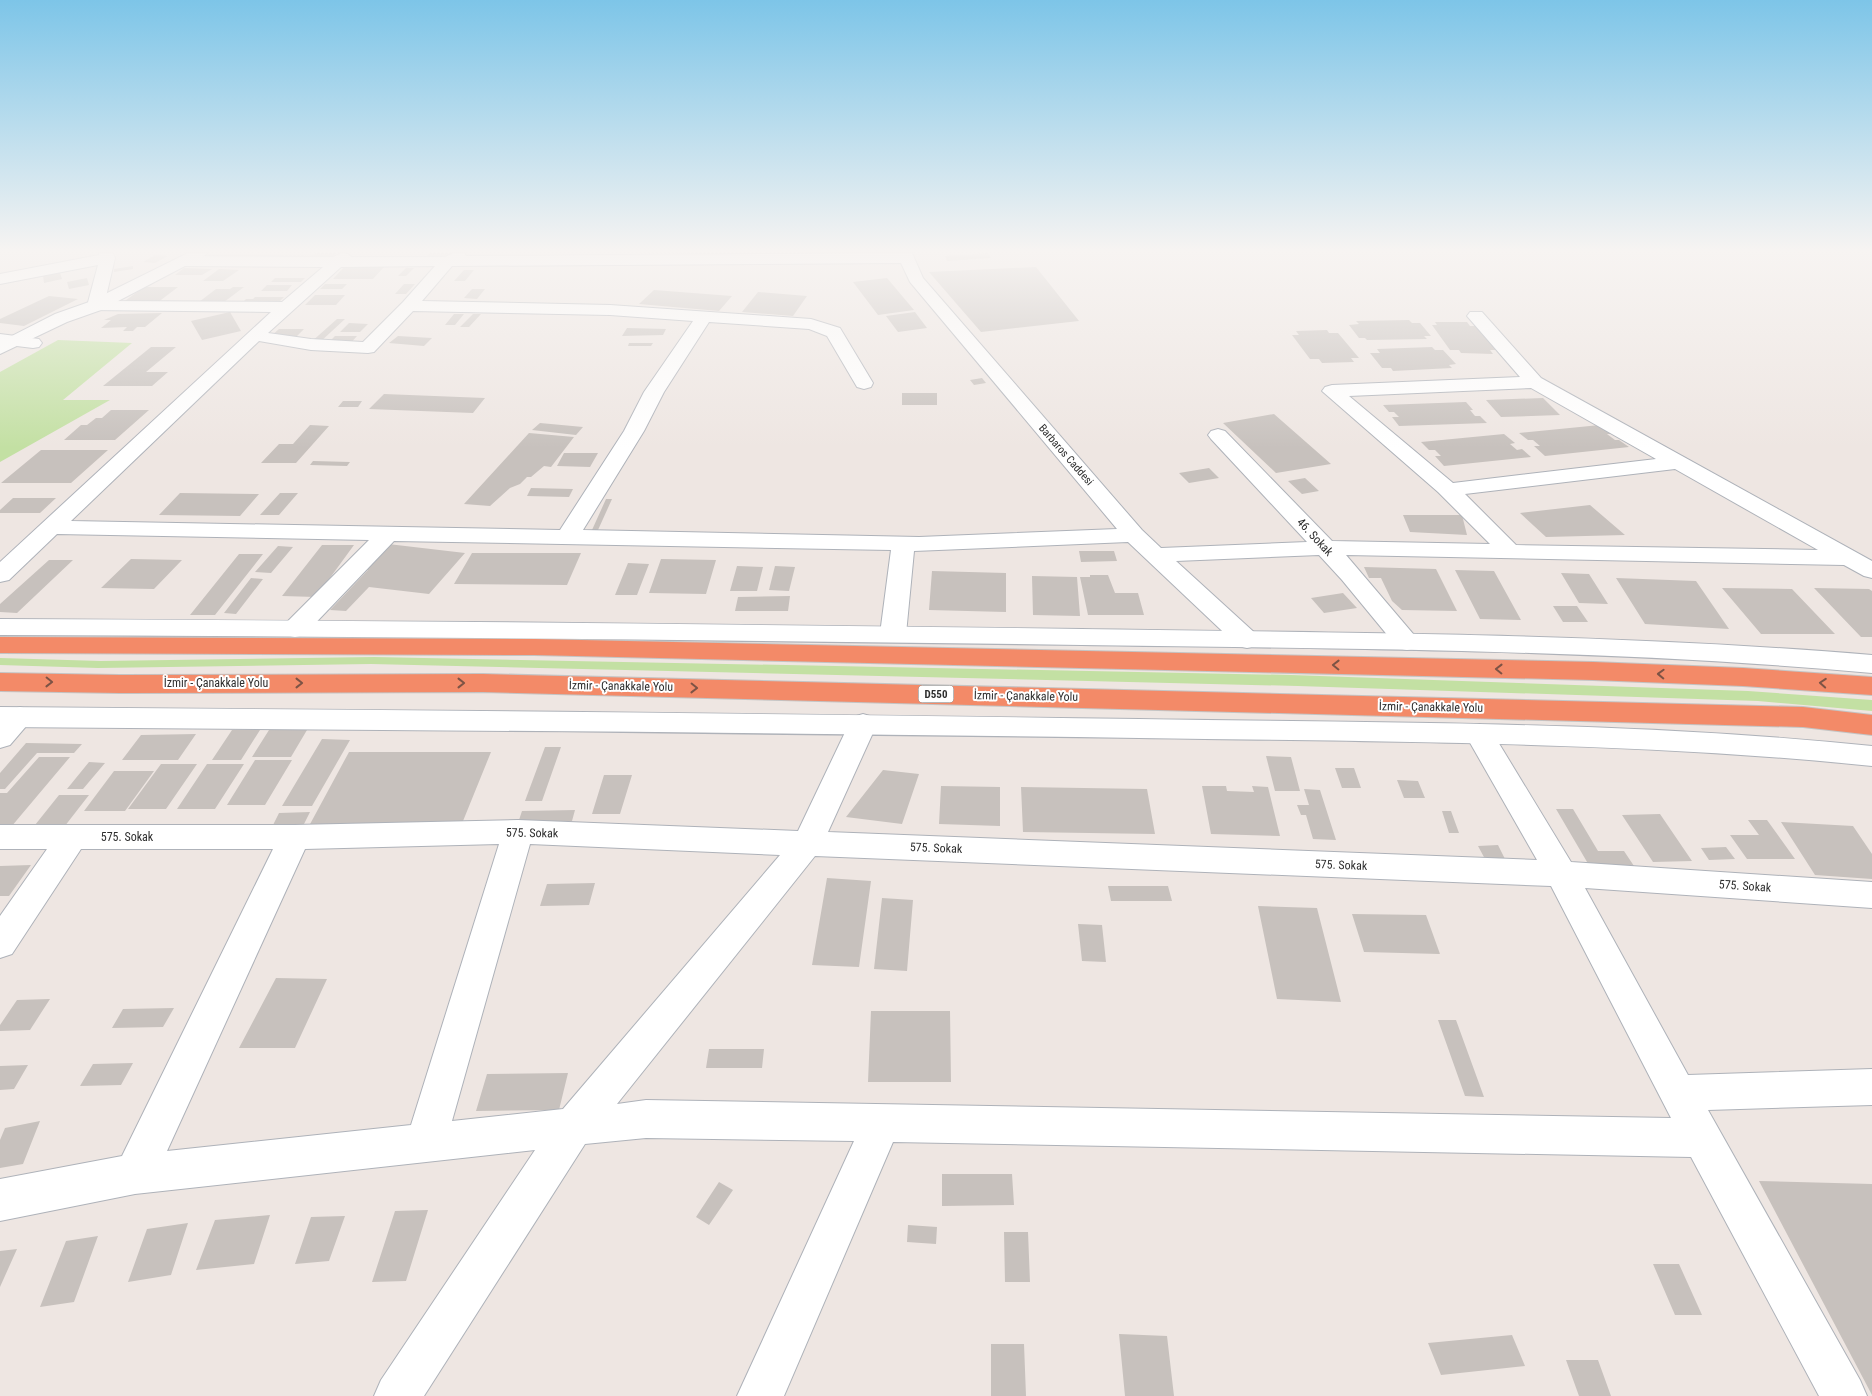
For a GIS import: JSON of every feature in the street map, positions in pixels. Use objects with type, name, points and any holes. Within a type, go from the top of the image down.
[{"type":"highway","points":[[0,645],[564,648],[1593,671],[1744,677],[1872,686]]},
{"type":"highway","name":"İzmir - Çanakkale Yolu","points":[[0,682],[120,684],[483,682],[1803,717],[1872,725]]},
{"type":"street","points":[[0,360],[12,343],[80,318]]},
{"type":"street","points":[[0,575],[274,318]]},
{"type":"street","points":[[255,335],[328,347],[368,348],[397,318]]},
{"type":"street","points":[[567,538],[634,431],[654,392],[703,318]]},
{"type":"street","points":[[733,318],[811,324],[834,332],[864,383]]},
{"type":"street","name":"Barbaros Caddesi","points":[[949,318],[1134,535],[1247,640]]},
{"type":"street","points":[[1478,318],[1534,382],[1872,571]]},
{"type":"street","points":[[1510,552],[1491,530],[1447,490],[1332,391],[1534,382]]},
{"type":"street","name":"46. Sokak","points":[[1218,435],[1326,548],[1407,642]]},
{"type":"street","points":[[1447,490],[1676,463]]},
{"type":"street","points":[[51,528],[903,544],[1134,535]]},
{"type":"street","points":[[295,629],[388,534]]},
{"type":"street","points":[[893,634],[903,544]]},
{"type":"street","points":[[1155,555],[1326,548],[1850,558]]},
{"type":"street","points":[[0,627],[510,629],[1407,642],[1757,654],[1872,664]]},
{"type":"street","points":[[0,738],[10,717],[863,724],[1479,734],[1774,746],[1872,756]]},
{"type":"street","points":[[397,1396],[574,1126],[808,842],[863,724]]},
{"type":"street","points":[[1479,734],[1561,874],[1702,1138],[1844,1396]]},
{"type":"street","points":[[426,1142],[518,832]]},
{"type":"street","name":"575. Sokak","points":[[0,837],[295,837],[518,832],[808,842],[1561,874],[1872,895]]},
{"type":"street","points":[[0,944],[72,837]]},
{"type":"street","points":[[135,1174],[295,837]]},
{"type":"street","points":[[1678,1092],[1872,1087]]},
{"type":"street","points":[[0,1200],[135,1174],[646,1119],[1702,1138]]},
{"type":"street","points":[[760,1396],[882,1123]]},
{"type":"green space","points":[[58,340],[132,343],[63,400],[110,400],[0,462],[0,372]]},
{"type":"green space","points":[[374,657],[1291,675],[1748,691],[1872,700],[1872,711],[1758,701],[1298,686],[371,664],[98,668],[0,665],[0,658],[101,661]]},
{"type":"building","points":[[40,318],[24,326],[0,323],[0,319]]},
{"type":"building","points":[[108,318],[156,318],[145,327],[137,327],[133,331],[123,331],[127,327],[101,328],[111,320],[104,320]]},
{"type":"building","points":[[203,318],[234,318],[241,331],[202,340],[191,321]]},
{"type":"building","points":[[451,318],[461,318],[455,325],[445,325]]},
{"type":"building","points":[[469,318],[477,318],[469,327],[460,327]]},
{"type":"building","points":[[888,318],[920,318],[927,328],[898,332]]},
{"type":"building","points":[[969,318],[1077,318],[1079,321],[981,332]]},
{"type":"building","points":[[337,319],[345,319],[319,343],[310,343]]},
{"type":"building","points":[[1409,320],[1412,323],[1420,323],[1431,336],[1424,336],[1427,339],[1367,340],[1359,338],[1349,325],[1359,324],[1356,321]]},
{"type":"building","points":[[1435,322],[1467,322],[1470,326],[1478,326],[1497,350],[1490,350],[1493,354],[1461,353],[1459,350],[1450,350],[1432,325],[1437,325]]},
{"type":"building","points":[[349,323],[368,324],[360,332],[340,332]]},
{"type":"building","points":[[627,328],[666,329],[663,335],[622,336]]},
{"type":"building","points":[[279,329],[304,329],[297,336],[271,336]]},
{"type":"building","points":[[1327,330],[1329,333],[1338,333],[1359,358],[1351,358],[1354,362],[1322,363],[1319,359],[1310,359],[1292,335],[1299,335],[1296,331]]},
{"type":"building","points":[[335,336],[357,336],[348,346],[325,346]]},
{"type":"building","points":[[398,336],[432,338],[424,346],[389,343]]},
{"type":"building","points":[[629,343],[653,343],[651,346],[628,346]]},
{"type":"building","points":[[151,347],[176,347],[146,372],[168,372],[152,386],[103,386]]},
{"type":"building","points":[[1432,347],[1435,350],[1443,350],[1456,364],[1449,365],[1452,368],[1393,371],[1391,368],[1382,368],[1370,353],[1380,353],[1377,349]]},
{"type":"building","points":[[982,378],[986,383],[974,385],[970,380]]},
{"type":"building","points":[[902,393],[937,393],[937,405],[902,405]]},
{"type":"building","points":[[384,394],[485,398],[473,413],[369,409]]},
{"type":"building","points":[[1543,398],[1560,415],[1501,417],[1486,400]]},
{"type":"building","points":[[343,401],[362,401],[358,407],[338,407]]},
{"type":"building","points":[[1466,402],[1473,410],[1470,410],[1475,416],[1480,416],[1487,423],[1399,426],[1392,417],[1399,417],[1394,412],[1389,412],[1383,405]]},
{"type":"building","points":[[111,410],[149,410],[115,440],[64,440],[81,425],[87,425],[96,418],[102,418]]},
{"type":"building","points":[[1274,414],[1331,464],[1276,473],[1223,423]]},
{"type":"building","points":[[540,423],[583,427],[576,435],[532,430]]},
{"type":"building","points":[[310,425],[329,426],[296,463],[261,463],[279,444],[293,444]]},
{"type":"building","points":[[1600,425],[1611,434],[1607,434],[1629,447],[1545,456],[1534,446],[1540,446],[1519,433]]},
{"type":"building","points":[[529,433],[574,437],[551,467],[544,466],[531,477],[527,477],[520,484],[510,488],[490,506],[464,504]]},
{"type":"building","points":[[1504,434],[1515,443],[1510,444],[1517,450],[1522,449],[1531,457],[1444,466],[1435,456],[1441,456],[1435,450],[1429,450],[1421,442]]},
{"type":"building","points":[[41,450],[108,450],[71,483],[1,483]]},
{"type":"building","points":[[564,453],[598,453],[590,467],[557,466]]},
{"type":"building","points":[[313,461],[350,462],[347,466],[310,465]]},
{"type":"building","points":[[1209,468],[1219,478],[1189,483],[1179,473]]},
{"type":"building","points":[[1305,478],[1319,491],[1302,494],[1288,481]]},
{"type":"building","points":[[531,488],[573,489],[569,497],[527,496]]},
{"type":"building","points":[[180,493],[259,494],[240,516],[159,515]]},
{"type":"building","points":[[280,493],[298,493],[279,515],[260,515]]},
{"type":"building","points":[[13,498],[56,498],[40,513],[0,513],[0,510]]},
{"type":"building","points":[[606,499],[612,499],[598,530],[592,530]]},
{"type":"building","points":[[1590,505],[1625,535],[1546,537],[1520,513]]},
{"type":"building","points":[[1403,515],[1462,515],[1467,535],[1410,532]]},
{"type":"building","points":[[388,544],[465,553],[429,594],[369,587],[346,611],[330,610],[368,570],[364,569]]},
{"type":"building","points":[[322,545],[354,545],[316,597],[282,596]]},
{"type":"building","points":[[278,546],[293,547],[271,573],[255,572]]},
{"type":"building","points":[[1079,551],[1114,551],[1117,561],[1081,562]]},
{"type":"building","points":[[472,553],[581,553],[567,585],[454,584]]},
{"type":"building","points":[[239,554],[263,554],[215,615],[190,615]]},
{"type":"building","points":[[131,559],[182,560],[154,589],[101,588]]},
{"type":"building","points":[[661,559],[716,560],[706,594],[649,593]]},
{"type":"building","points":[[49,560],[73,560],[17,613],[0,612],[0,604]]},
{"type":"building","points":[[628,563],[649,564],[637,595],[615,595]]},
{"type":"building","points":[[737,566],[763,567],[757,591],[730,591]]},
{"type":"building","points":[[775,566],[795,567],[789,591],[769,590]]},
{"type":"building","points":[[1364,567],[1436,569],[1457,611],[1402,610],[1392,601],[1381,578],[1369,578]]},
{"type":"building","points":[[1455,570],[1494,571],[1521,620],[1480,619]]},
{"type":"building","points":[[932,571],[1006,573],[1006,612],[929,610]]},
{"type":"building","points":[[1561,573],[1589,574],[1608,604],[1579,603]]},
{"type":"building","points":[[1090,575],[1108,575],[1115,593],[1138,593],[1144,615],[1088,615],[1080,577],[1090,577]]},
{"type":"building","points":[[1032,576],[1077,577],[1080,616],[1033,615]]},
{"type":"building","points":[[251,578],[263,579],[236,614],[224,613]]},
{"type":"building","points":[[1616,578],[1696,581],[1729,629],[1645,624]]},
{"type":"building","points":[[1722,588],[1792,589],[1835,634],[1761,634]]},
{"type":"building","points":[[1814,588],[1869,589],[1872,591],[1872,637],[1861,637]]},
{"type":"building","points":[[1343,593],[1357,608],[1324,613],[1311,598]]},
{"type":"building","points":[[790,596],[788,611],[735,611],[738,597]]},
{"type":"building","points":[[1553,606],[1577,606],[1588,622],[1563,622]]},
{"type":"building","points":[[232,730],[260,730],[241,760],[212,760]]},
{"type":"building","points":[[269,730],[307,730],[291,757],[252,757]]},
{"type":"building","points":[[196,734],[178,760],[122,760],[141,735]]},
{"type":"building","points":[[322,739],[350,740],[312,806],[282,806]]},
{"type":"building","points":[[26,743],[82,744],[74,753],[37,753],[5,789],[0,789],[0,773]]},
{"type":"building","points":[[545,747],[561,747],[542,801],[525,801]]},
{"type":"building","points":[[349,752],[491,752],[461,826],[309,826]]},
{"type":"building","points":[[1266,756],[1291,757],[1300,791],[1275,791]]},
{"type":"building","points":[[39,757],[70,757],[6,833],[0,833],[0,793],[7,793]]},
{"type":"building","points":[[255,760],[292,760],[265,805],[227,805]]},
{"type":"building","points":[[89,762],[105,763],[83,789],[67,789]]},
{"type":"building","points":[[161,764],[197,764],[166,809],[128,809]]},
{"type":"building","points":[[207,764],[244,764],[215,809],[177,809]]},
{"type":"building","points":[[1335,768],[1354,768],[1361,788],[1342,788]]},
{"type":"building","points":[[883,770],[919,774],[902,824],[846,817]]},
{"type":"building","points":[[114,771],[154,771],[125,811],[84,811]]},
{"type":"building","points":[[604,775],[632,775],[620,814],[592,814]]},
{"type":"building","points":[[1397,780],[1418,781],[1425,798],[1404,798]]},
{"type":"building","points":[[941,786],[1000,787],[1000,826],[939,824]]},
{"type":"building","points":[[1202,786],[1226,786],[1227,791],[1254,792],[1252,786],[1268,787],[1280,836],[1211,834]]},
{"type":"building","points":[[1021,787],[1147,789],[1155,834],[1023,832]]},
{"type":"building","points":[[1304,789],[1320,790],[1336,840],[1313,839],[1306,815],[1301,815],[1297,805],[1309,805]]},
{"type":"building","points":[[59,795],[89,795],[61,831],[31,830]]},
{"type":"building","points":[[1556,809],[1573,809],[1598,851],[1624,851],[1634,866],[1590,867]]},
{"type":"building","points":[[575,810],[572,821],[518,823],[522,811]]},
{"type":"building","points":[[1442,811],[1451,811],[1459,833],[1449,833]]},
{"type":"building","points":[[310,812],[303,826],[272,827],[279,813]]},
{"type":"building","points":[[1660,814],[1692,861],[1653,862],[1622,815]]},
{"type":"building","points":[[1748,820],[1767,820],[1795,859],[1747,859],[1730,835],[1759,835]]},
{"type":"building","points":[[1781,822],[1853,826],[1872,854],[1872,879],[1815,875]]},
{"type":"building","points":[[1498,845],[1505,859],[1485,859],[1478,846]]},
{"type":"building","points":[[1726,847],[1735,859],[1709,860],[1701,848]]},
{"type":"building","points":[[31,865],[9,896],[0,896],[0,866]]},
{"type":"building","points":[[827,878],[871,881],[859,967],[812,965]]},
{"type":"building","points":[[595,883],[589,905],[540,906],[547,884]]},
{"type":"building","points":[[1108,886],[1168,886],[1172,901],[1111,901]]},
{"type":"building","points":[[882,898],[913,900],[907,971],[874,969]]},
{"type":"building","points":[[1258,906],[1317,908],[1341,1002],[1277,999]]},
{"type":"building","points":[[1352,914],[1426,915],[1440,954],[1364,952]]},
{"type":"building","points":[[1078,924],[1102,925],[1106,962],[1082,961]]},
{"type":"building","points":[[276,978],[327,979],[295,1048],[239,1048]]},
{"type":"building","points":[[50,999],[30,1030],[0,1031],[0,1025],[17,1000]]},
{"type":"building","points":[[174,1008],[163,1027],[112,1028],[123,1009]]},
{"type":"building","points":[[871,1011],[950,1011],[951,1082],[868,1082]]},
{"type":"building","points":[[1438,1020],[1456,1020],[1484,1097],[1465,1096]]},
{"type":"building","points":[[709,1049],[764,1049],[762,1068],[706,1068]]},
{"type":"building","points":[[133,1063],[121,1085],[80,1086],[93,1064]]},
{"type":"building","points":[[28,1065],[14,1089],[0,1090],[0,1066]]},
{"type":"building","points":[[568,1073],[559,1110],[476,1111],[487,1074]]},
{"type":"building","points":[[40,1121],[23,1164],[0,1168],[0,1140],[5,1128]]},
{"type":"building","points":[[942,1174],[1012,1174],[1014,1205],[942,1206]]},
{"type":"building","points":[[1759,1181],[1872,1184],[1872,1395]]},
{"type":"building","points":[[719,1182],[733,1190],[709,1225],[696,1217]]},
{"type":"building","points":[[428,1210],[406,1281],[372,1282],[395,1211]]},
{"type":"building","points":[[270,1215],[254,1264],[196,1270],[215,1220]]},
{"type":"building","points":[[345,1216],[329,1261],[295,1264],[311,1217]]},
{"type":"building","points":[[188,1223],[171,1275],[128,1282],[147,1229]]},
{"type":"building","points":[[908,1225],[937,1227],[936,1244],[907,1242]]},
{"type":"building","points":[[1004,1232],[1028,1232],[1030,1282],[1005,1282]]},
{"type":"building","points":[[98,1236],[74,1302],[40,1307],[66,1241]]},
{"type":"building","points":[[17,1249],[0,1287],[0,1251]]},
{"type":"building","points":[[1653,1264],[1679,1264],[1702,1315],[1675,1315]]},
{"type":"building","points":[[1119,1334],[1167,1336],[1174,1396],[1125,1396]]},
{"type":"building","points":[[1512,1335],[1525,1366],[1441,1375],[1428,1343]]},
{"type":"building","points":[[991,1344],[1024,1344],[1026,1396],[991,1396]]},
{"type":"building","points":[[1566,1360],[1598,1360],[1611,1396],[1579,1396]]}]
